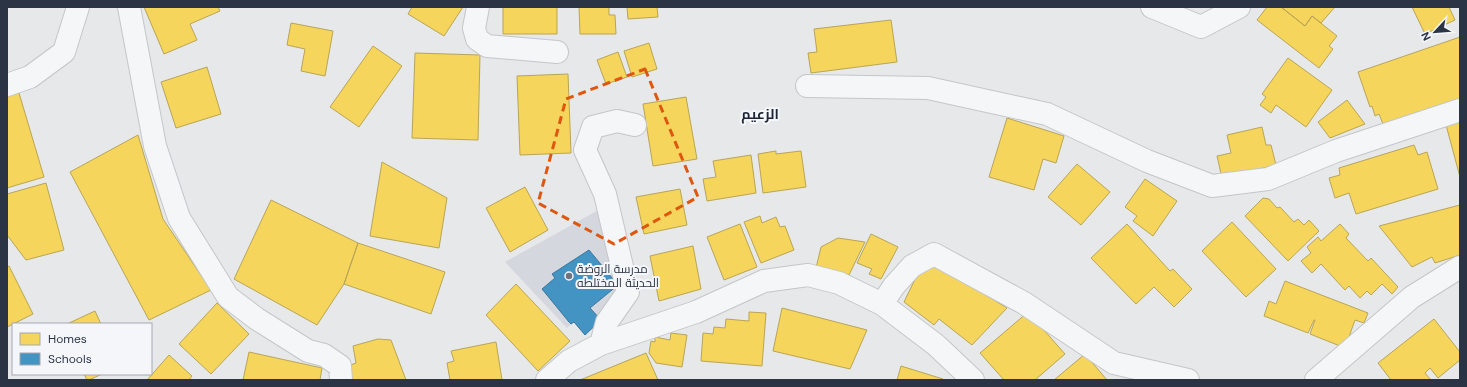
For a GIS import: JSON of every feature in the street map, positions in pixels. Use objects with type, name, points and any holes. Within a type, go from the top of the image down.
[{"type":"street","points":[[7,86],[30,77],[64,52],[78,7]]},
{"type":"street","points":[[129,7],[155,146],[179,218],[228,297],[257,319],[308,351],[324,355],[340,366],[341,380]]},
{"type":"street","points":[[478,7],[474,28],[477,39],[487,46],[557,52]]},
{"type":"street","points":[[1152,7],[1201,27],[1239,7]]},
{"type":"street","points":[[807,86],[928,88],[1048,114],[1147,161],[1212,186],[1268,179],[1336,151],[1460,110]]},
{"type":"street","points":[[601,344],[607,322],[628,292],[605,194],[585,150],[593,128],[617,121],[635,125]]},
{"type":"street","points":[[882,304],[894,286],[912,266],[934,254],[1024,303],[1114,362],[1188,380]]},
{"type":"street","points":[[1316,380],[1412,297],[1460,267]]},
{"type":"street","points":[[547,380],[569,361],[601,344],[696,312],[764,281],[808,275],[839,283],[882,304],[936,345],[973,380]]},
{"type":"highlighted area","points":[[645,69],[698,197],[614,244],[538,203],[566,99]]},
{"type":"shaded area","name":"مدرسة الروضة الحديثة المختلطه","points":[[602,208],[623,290],[585,335],[574,322],[567,328],[505,262]]},
{"type":"building: Homes","points":[[144,7],[218,7],[220,11],[190,24],[197,40],[164,54]]},
{"type":"building: Homes","points":[[412,7],[463,7],[444,36],[408,14]]},
{"type":"building: Homes","points":[[503,7],[557,7],[557,34],[503,34]]},
{"type":"building: Homes","points":[[579,7],[609,7],[609,15],[615,15],[616,34],[580,34]]},
{"type":"building: Homes","points":[[627,7],[657,7],[658,17],[628,19]]},
{"type":"building: Homes","points":[[1267,7],[1281,7],[1305,26],[1312,16],[1337,36],[1329,46],[1333,49],[1319,68],[1257,20]]},
{"type":"building: Homes","points":[[1281,7],[1335,7],[1321,23],[1312,16],[1305,26]]},
{"type":"building: Homes","points":[[1412,7],[1449,7],[1455,20],[1425,34]]},
{"type":"building: Homes","points":[[891,20],[897,62],[811,73],[808,53],[817,52],[814,29]]},
{"type":"building: Homes","points":[[291,23],[333,31],[325,76],[301,71],[305,49],[287,45]]},
{"type":"building: Homes","points":[[1460,37],[1460,99],[1383,124],[1379,114],[1375,116],[1372,106],[1370,107],[1358,72]]},
{"type":"building: Homes","points":[[649,43],[657,69],[632,77],[624,51]]},
{"type":"building: Homes","points":[[373,46],[402,66],[359,127],[330,107]]},
{"type":"building: Homes","points":[[618,52],[627,77],[606,84],[597,60]]},
{"type":"building: Homes","points":[[415,53],[480,55],[478,140],[412,138]]},
{"type":"building: Homes","points":[[1288,58],[1332,90],[1306,127],[1276,105],[1271,113],[1260,105],[1266,97],[1262,94]]},
{"type":"building: Homes","points":[[207,67],[221,114],[176,128],[161,82]]},
{"type":"building: Homes","points":[[568,74],[571,153],[520,155],[517,76]]},
{"type":"building: Homes","points":[[19,93],[44,177],[7,188],[7,96]]},
{"type":"building: Homes","points":[[686,97],[697,159],[653,166],[643,104]]},
{"type":"building: Homes","points":[[1347,100],[1365,124],[1330,138],[1318,122]]},
{"type":"building: Homes","points":[[1007,118],[1064,136],[1056,163],[1043,159],[1034,190],[989,177]]},
{"type":"building: Homes","points":[[1460,122],[1460,177],[1446,125]]},
{"type":"building: Homes","points":[[1262,127],[1266,145],[1271,145],[1276,165],[1222,178],[1217,156],[1231,153],[1227,135]]},
{"type":"building: Homes","points":[[138,135],[163,219],[211,290],[149,320],[70,172]]},
{"type":"building: Homes","points":[[1414,145],[1418,155],[1427,152],[1438,189],[1356,214],[1349,193],[1335,198],[1329,178],[1340,175],[1339,168]]},
{"type":"building: Homes","points":[[776,151],[776,154],[801,151],[806,187],[763,193],[758,154]]},
{"type":"building: Homes","points":[[751,155],[756,193],[707,201],[703,179],[716,177],[713,161]]},
{"type":"building: Homes","points":[[382,162],[447,198],[439,248],[370,236]]},
{"type":"building: Homes","points":[[1077,164],[1110,192],[1081,225],[1048,197]]},
{"type":"building: Homes","points":[[1145,179],[1177,201],[1153,236],[1133,221],[1137,216],[1125,207]]},
{"type":"building: Homes","points":[[46,183],[64,250],[26,260],[7,235],[7,194]]},
{"type":"building: Homes","points":[[525,187],[548,230],[510,252],[486,208]]},
{"type":"building: Homes","points":[[680,189],[687,225],[644,234],[636,197]]},
{"type":"building: Homes","points":[[1263,198],[1269,199],[1277,208],[1280,207],[1294,222],[1298,219],[1304,225],[1309,220],[1319,231],[1288,261],[1245,216]]},
{"type":"building: Homes","points":[[271,200],[358,243],[344,284],[317,325],[234,279]]},
{"type":"building: Homes","points":[[1460,205],[1460,255],[1435,263],[1432,257],[1412,267],[1379,226]]},
{"type":"building: Homes","points":[[760,216],[762,223],[776,217],[780,227],[785,226],[794,250],[761,263],[744,222]]},
{"type":"building: Homes","points":[[1232,222],[1276,269],[1246,297],[1202,251]]},
{"type":"building: Homes","points":[[740,224],[757,267],[724,280],[707,237]]},
{"type":"building: Homes","points":[[1127,224],[1170,271],[1173,269],[1192,289],[1174,307],[1154,287],[1136,304],[1091,258]]},
{"type":"building: Homes","points":[[1340,224],[1349,234],[1346,238],[1368,261],[1371,258],[1398,287],[1392,294],[1382,284],[1371,295],[1367,291],[1360,298],[1349,286],[1345,290],[1321,264],[1312,273],[1301,261],[1311,253],[1307,247],[1318,237],[1321,241]]},
{"type":"building: Homes","points":[[871,234],[898,247],[881,279],[869,274],[872,269],[857,263]]},
{"type":"building: Homes","points":[[838,238],[865,242],[849,275],[816,268],[821,247]]},
{"type":"building: Homes","points":[[358,243],[445,272],[431,314],[344,284]]},
{"type":"building: Homes","points":[[693,246],[701,289],[659,301],[650,256]]},
{"type":"building: Homes","points":[[934,263],[1007,308],[972,345],[939,319],[934,325],[904,302],[919,271]]},
{"type":"building: Homes","points":[[9,266],[33,314],[12,323],[7,327],[7,267]]},
{"type":"building: Homes","points":[[1285,281],[1368,313],[1364,323],[1355,320],[1345,348],[1310,334],[1315,320],[1308,333],[1264,316],[1269,301],[1276,304]]},
{"type":"building: Homes","points":[[516,284],[570,341],[538,371],[486,315]]},
{"type":"building: Homes","points":[[217,303],[249,334],[211,374],[179,344]]},
{"type":"building: Homes","points":[[782,308],[867,330],[850,369],[773,351]]},
{"type":"building: Homes","points":[[95,311],[101,323],[69,323]]},
{"type":"building: Homes","points":[[749,312],[766,313],[762,366],[701,361],[703,333],[713,334],[714,327],[725,328],[726,319],[749,321]]},
{"type":"building: Homes","points":[[1028,312],[1065,354],[1035,380],[1004,380],[980,353]]},
{"type":"building: Homes","points":[[1434,319],[1460,352],[1460,360],[1438,378],[1430,368],[1425,373],[1431,380],[1391,380],[1378,363]]},
{"type":"building: Homes","points":[[671,333],[687,335],[682,367],[656,363],[649,353],[651,341],[655,342],[655,337],[670,340]]},
{"type":"building: Homes","points":[[378,339],[391,340],[406,380],[352,380],[348,366],[356,363],[353,346]]},
{"type":"building: Homes","points":[[496,342],[502,380],[450,380],[447,363],[454,361],[451,351]]},
{"type":"building: Homes","points":[[249,352],[322,368],[320,380],[243,380]]},
{"type":"building: Homes","points":[[646,353],[658,380],[580,380]]},
{"type":"building: Homes","points":[[1085,354],[1107,380],[1054,380]]},
{"type":"building: Homes","points":[[169,355],[192,376],[189,380],[147,380]]},
{"type":"building: Homes","points":[[901,366],[943,379],[897,380]]},
{"type":"building: Homes","points":[[84,375],[100,375],[89,380],[87,380]]},
{"type":"building: Schools","points":[[589,250],[618,285],[590,308],[601,320],[585,335],[574,322],[571,324],[569,322],[542,289],[555,278],[552,274]]},
{"type":"place","name":"مدرسة الروضة الحديثة المختلطه","points":[[569,276]]},
{"type":"district","name":"الزعيم","points":[[760,114]]}]
